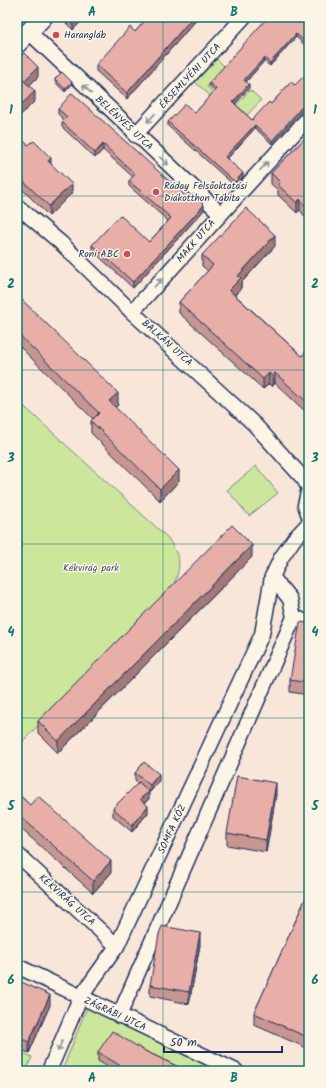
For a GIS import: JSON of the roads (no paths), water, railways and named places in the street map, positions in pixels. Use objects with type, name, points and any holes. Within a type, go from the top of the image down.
[{"type":"street","points":[[23,38],[43,17]]},
{"type":"street","name":"ÉRSEMLYÉNI UTCA","points":[[135,134],[244,17]]},
{"type":"street","name":"BELÉNYES UTCA","points":[[23,38],[135,134],[220,213]]},
{"type":"street","name":"MAKK UTCA","points":[[132,312],[220,213],[309,117]]},
{"type":"street","name":"BALKÁN UTCA","points":[[17,206],[61,243],[132,312],[254,424],[303,478],[309,488]]},
{"type":"street","points":[[309,488],[305,505],[309,516]]},
{"type":"street","name":"SOMFA KÖZ","points":[[49,1071],[80,998],[117,946],[262,634],[272,577],[281,558],[294,539],[309,523]]},
{"type":"street","points":[[119,1016],[294,618],[290,599],[272,577]]},
{"type":"street","points":[[294,618],[309,623]]},
{"type":"street","name":"KÉKVIRÁG UTCA","points":[[17,854],[117,946]]},
{"type":"street","name":"ZÁGRÁBI UTCA","points":[[17,966],[80,998],[236,1071]]},
{"type":"tram line","points":[[17,24],[24,17]]},
{"type":"place","name":"Harangláb","points":[[56,35]]},
{"type":"place","name":"Ráday Felsőoktatási Diákotthon Tábita","points":[[156,192]]},
{"type":"place","name":"Roni ABC","points":[[127,254]]},
{"type":"park label","name":"Kékvirág park","points":[[91,568]]}]
